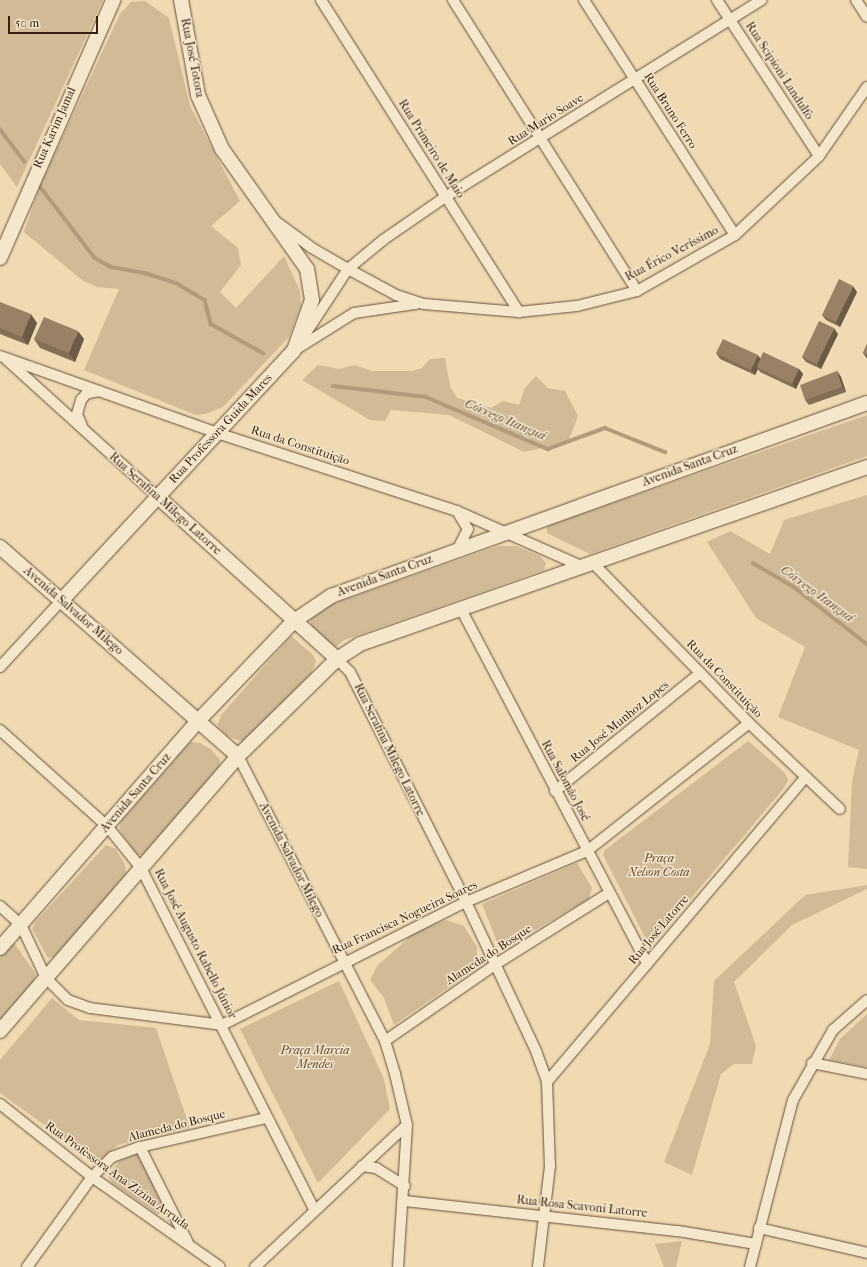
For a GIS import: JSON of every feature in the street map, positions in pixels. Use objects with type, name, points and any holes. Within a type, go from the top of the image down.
[{"type":"main road","name":"Rua Karim Jamal","points":[[0,258],[113,0]]},
{"type":"main road","name":"Rua José Totora","points":[[181,0],[198,95],[222,149],[307,269],[312,300],[294,350]]},
{"type":"main road","name":"Rua Professora Guida Mares","points":[[61,601],[294,350]]},
{"type":"main road","name":"Avenida Santa Cruz","points":[[0,948],[198,721],[294,621],[331,596],[867,403]]},
{"type":"main road","points":[[0,1031],[238,756],[336,660],[360,644],[867,467]]},
{"type":"main road","name":"Rua Serafina Milego Latorre","points":[[158,497],[336,660]]},
{"type":"main road","name":"Avenida Salvador Milego","points":[[0,547],[238,756]]},
{"type":"street","name":"Rua Primeiro de Maio","points":[[321,0],[519,312]]},
{"type":"street","points":[[453,0],[637,290]]},
{"type":"street","name":"Rua Bruno Ferro","points":[[584,0],[735,235]]},
{"type":"street","name":"Rua Scipioni Landulfo","points":[[717,0],[819,156]]},
{"type":"street","name":"Rua Mario Soave","points":[[348,269],[445,197],[541,139],[762,0]]},
{"type":"street","points":[[856,0],[867,17]]},
{"type":"street","name":"Rua Érico Veríssimo","points":[[294,350],[354,313],[424,304],[519,312],[577,306],[637,290],[735,235],[819,156],[867,86]]},
{"type":"street","name":"Rua José Totora","points":[[270,216],[312,248],[348,269]]},
{"type":"street","name":"Rua Érico Veríssimo","points":[[348,269],[396,295],[424,304]]},
{"type":"street","name":"Rua Professora Guida Mares","points":[[294,350],[348,269]]},
{"type":"street","name":"Rua da Constituição","points":[[2,357],[217,433],[457,511],[509,531],[587,565],[700,673],[749,723],[840,809]]},
{"type":"street","name":"Rua Serafina Milego Latorre","points":[[2,357],[158,497]]},
{"type":"street","points":[[84,431],[77,414],[81,400],[86,394],[99,391]]},
{"type":"street","points":[[457,511],[468,529],[458,549]]},
{"type":"street","name":"Rua Professora Guida Mares","points":[[0,667],[61,601]]},
{"type":"street","name":"Rua Salomão José","points":[[461,609],[555,791],[647,964]]},
{"type":"street","name":"Rua Serafina Milego Latorre","points":[[336,660],[350,672],[466,902],[496,964],[547,1082],[550,1166],[538,1267]]},
{"type":"street","name":"Rua José Munhoz Lopes","points":[[555,791],[700,673]]},
{"type":"street","name":"Rua Francisca Nogueira Soares","points":[[222,1024],[344,961],[466,902],[587,851],[749,723]]},
{"type":"street","name":"Rua José Augusto Rabello Júnior","points":[[0,730],[107,826],[141,868],[222,1024],[267,1118],[314,1209]]},
{"type":"street","name":"Avenida Salvador Milego","points":[[238,756],[344,961],[384,1042],[407,1125],[405,1201],[398,1267]]},
{"type":"street","name":"Rua José Latorre","points":[[547,1082],[806,777]]},
{"type":"street","name":"Alameda do Bosque","points":[[384,1042],[496,964],[609,893]]},
{"type":"street","points":[[0,906],[21,925],[46,978],[68,1000],[90,1008],[222,1024]]},
{"type":"street","points":[[750,1267],[793,1100],[812,1063],[832,1030],[867,1000]]},
{"type":"street","points":[[812,1063],[867,1074]]},
{"type":"street","name":"Rua Professora Ana Zizina Arruda","points":[[0,1104],[92,1177],[220,1267]]},
{"type":"street","name":"Alameda do Bosque","points":[[27,1267],[92,1177],[112,1157],[140,1147],[267,1118]]},
{"type":"street","points":[[255,1267],[314,1209],[407,1125]]},
{"type":"street","points":[[140,1147],[170,1211],[189,1245]]},
{"type":"street","points":[[362,1166],[376,1168],[405,1186]]},
{"type":"street","name":"Rua Rosa Scavoni Latorre","points":[[405,1201],[756,1244]]},
{"type":"street","points":[[155,1222],[165,1220],[170,1211]]},
{"type":"street","points":[[759,1228],[867,1253]]},
{"type":"green space","points":[[0,0],[103,0],[17,187],[0,164]]},
{"type":"green space","points":[[145,1],[169,18],[190,106],[240,201],[211,226],[238,248],[241,265],[220,292],[236,308],[284,256],[300,291],[301,306],[289,337],[223,407],[205,414],[196,415],[84,370],[119,289],[97,287],[82,280],[24,232],[41,183],[120,14],[131,2]]},
{"type":"green space","points":[[445,358],[450,386],[457,398],[491,408],[503,401],[519,405],[525,388],[536,376],[548,388],[565,391],[578,416],[568,442],[524,452],[449,415],[391,410],[385,421],[370,420],[302,380],[318,365],[339,369],[355,365],[372,371],[412,371],[422,368],[430,359]]},
{"type":"green space","points":[[867,415],[867,456],[590,554],[547,533],[547,526]]},
{"type":"green space","points":[[867,495],[867,869],[848,867],[852,781],[859,750],[778,717],[805,647],[756,618],[707,542],[730,531],[770,554],[784,520]]},
{"type":"green space","points":[[498,546],[516,546],[540,556],[546,563],[544,570],[344,640],[336,647],[312,629],[310,619],[327,606]]},
{"type":"green space","points":[[291,636],[313,655],[316,661],[312,672],[249,739],[240,741],[227,736],[217,725],[222,714]]},
{"type":"green space","name":"Praça Nelson Costa","points":[[748,741],[785,773],[788,780],[784,788],[650,947],[603,855],[605,850]]},
{"type":"green space","points":[[190,742],[200,743],[212,750],[220,760],[220,773],[144,856],[136,854],[119,829],[121,821]]},
{"type":"green space","points":[[106,845],[116,849],[125,865],[127,878],[57,957],[48,958],[32,929],[35,922]]},
{"type":"green space","points":[[577,863],[592,888],[589,899],[507,946],[498,944],[482,904]]},
{"type":"green space","points":[[867,885],[867,889],[792,925],[734,982],[756,1046],[752,1064],[734,1064],[721,1074],[692,1175],[664,1162],[710,1044],[714,981],[805,895]]},
{"type":"green space","points":[[446,920],[464,926],[477,947],[477,968],[394,1025],[384,998],[370,980],[377,966],[415,932]]},
{"type":"green space","points":[[14,943],[36,974],[34,981],[0,1021],[0,955]]},
{"type":"green space","name":"Praça Marcia Mendes","points":[[339,981],[384,1079],[390,1109],[318,1183],[240,1029]]},
{"type":"green space","points":[[52,998],[79,1020],[156,1028],[190,1128],[118,1145],[97,1163],[0,1093],[0,1060]]},
{"type":"green space","points":[[867,1014],[867,1067],[829,1060],[840,1039]]},
{"type":"green space","points":[[138,1153],[164,1208],[162,1214],[157,1214],[112,1183],[108,1176],[119,1161]]},
{"type":"green space","points":[[682,1241],[676,1267],[664,1267],[655,1244]]},
{"type":"building","points":[[839,279],[853,286],[836,322],[822,315]]},
{"type":"building","points":[[0,302],[31,314],[22,337],[0,328]]},
{"type":"building","points":[[44,317],[78,331],[69,353],[34,339]]},
{"type":"building","points":[[819,321],[834,328],[817,364],[802,357]]},
{"type":"building","points":[[723,339],[758,355],[751,370],[716,353]]},
{"type":"building","points":[[867,344],[867,355],[863,353]]},
{"type":"building","points":[[763,352],[799,369],[792,384],[757,367]]},
{"type":"building","points":[[837,371],[842,387],[805,400],[800,385]]},
{"type":"waterway","name":"Córrego Itanguá","points":[[0,129],[25,162]]},
{"type":"waterway","name":"Córrego Itanguá","points":[[39,185],[95,258],[111,267],[145,273],[178,284],[205,300],[211,324],[263,353]]},
{"type":"waterway","name":"Córrego Itanguá","points":[[333,386],[426,397],[548,449],[605,428],[665,452]]},
{"type":"waterway","name":"Córrego Itanguá","points":[[753,563],[794,587],[867,644]]}]
